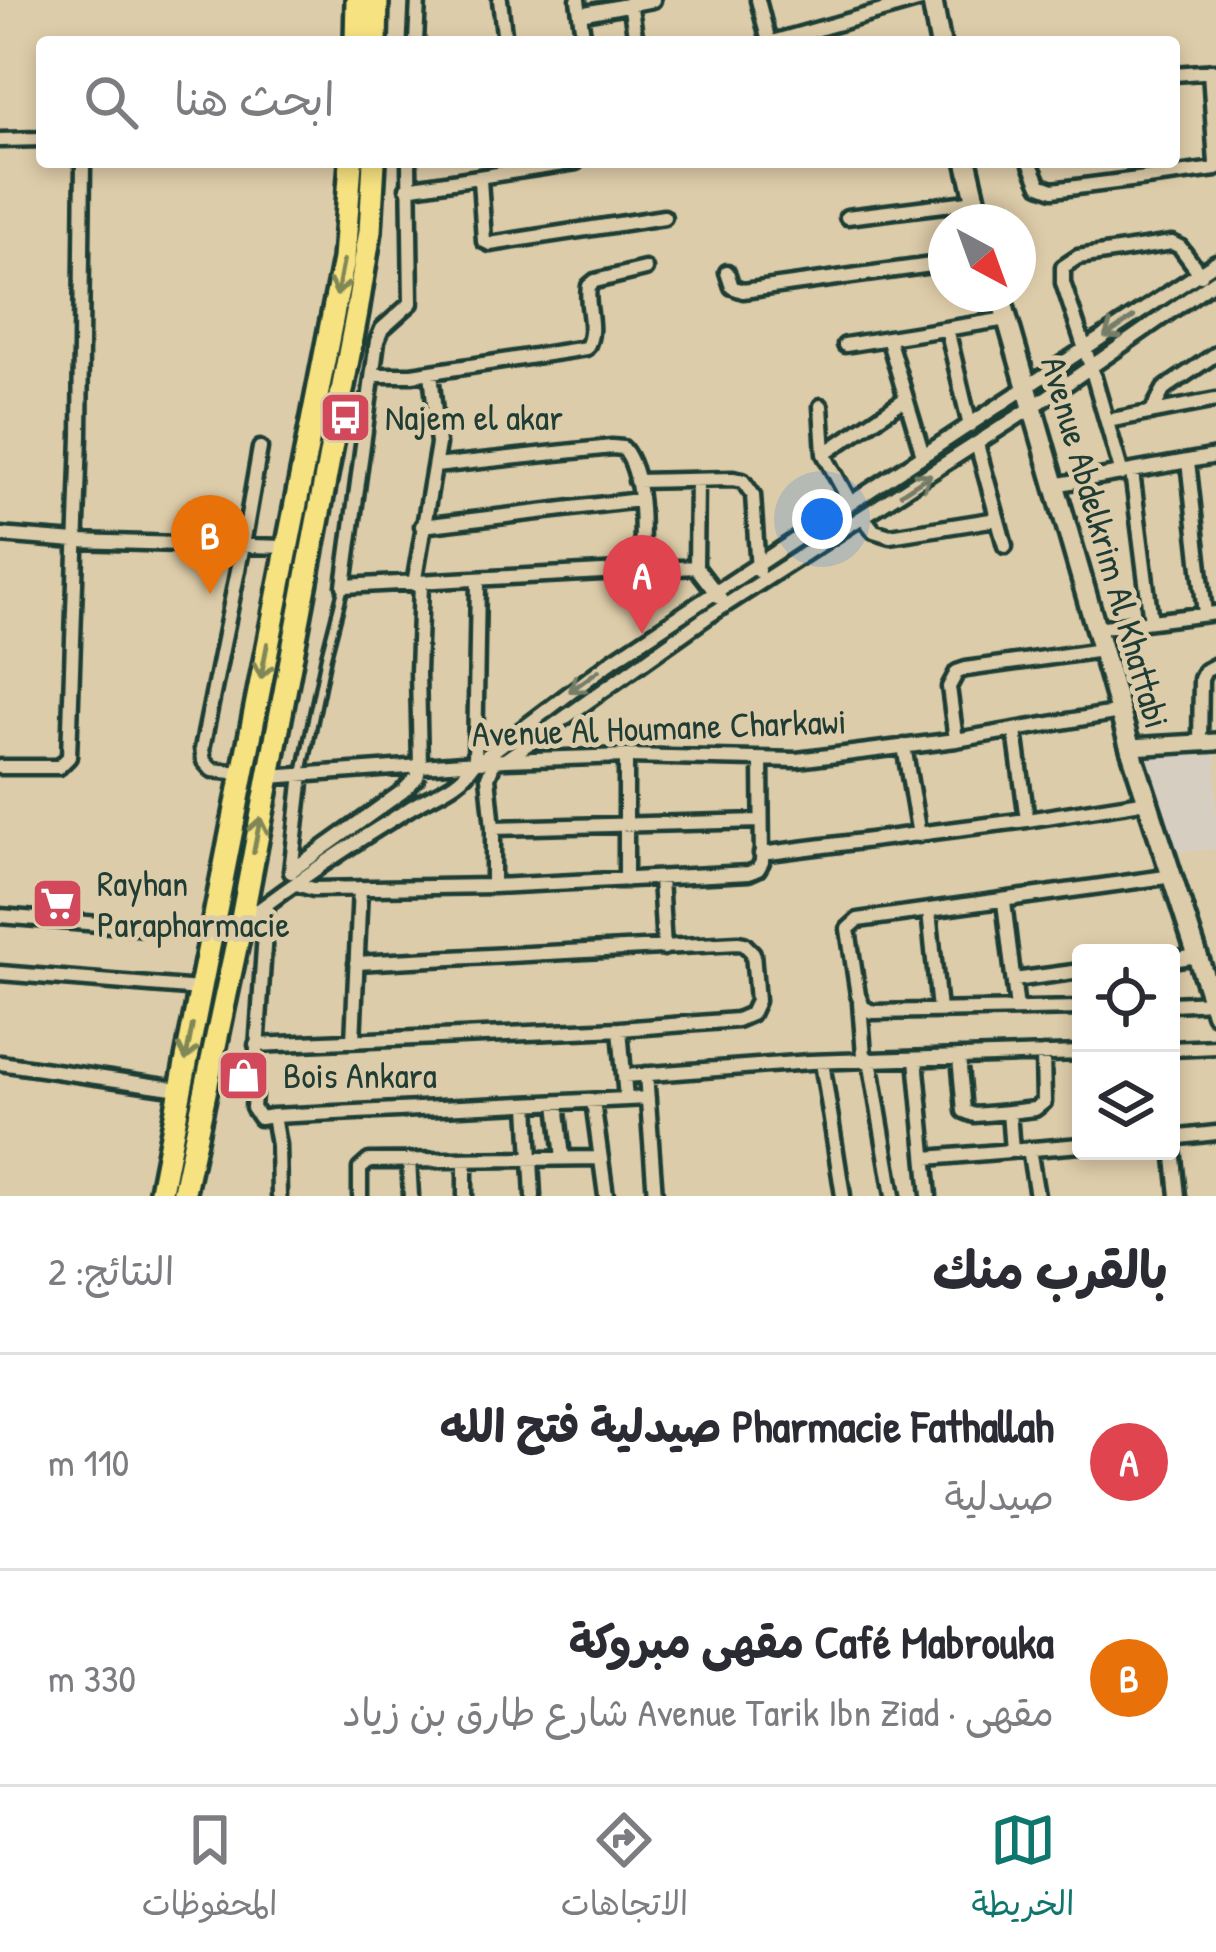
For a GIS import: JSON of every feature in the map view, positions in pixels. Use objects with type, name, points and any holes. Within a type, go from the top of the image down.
[{"type":"main road","points":[[356,36],[357,0]]},
{"type":"main road","points":[[376,36],[377,0]]},
{"type":"main road","points":[[932,0],[939,36]]},
{"type":"main road","points":[[160,1196],[344,259],[351,168]]},
{"type":"main road","points":[[183,1196],[241,924],[363,278],[373,168]]},
{"type":"main road","points":[[968,168],[977,204]]},
{"type":"main road","name":"Avenue Abdelkrim Al Khattabi","points":[[1005,312],[1130,746],[1172,876],[1207,956],[1214,1008]]},
{"type":"main road","points":[[242,772],[255,756],[268,776]]},
{"type":"main road","points":[[242,772],[251,794],[268,776]]},
{"type":"street","points":[[416,36],[418,0]]},
{"type":"street","points":[[500,0],[505,36]]},
{"type":"street","points":[[579,7],[653,0]]},
{"type":"street","points":[[758,0],[768,36]]},
{"type":"street","points":[[792,36],[921,0]]},
{"type":"street","points":[[630,3],[635,36]]},
{"type":"street","points":[[1033,168],[1040,185],[1053,190],[1216,166],[1213,71],[1180,74]]},
{"type":"street","points":[[0,140],[36,139]]},
{"type":"street","points":[[0,767],[59,767],[69,757],[83,168]]},
{"type":"street","points":[[409,168],[411,303],[380,334],[344,586],[696,567]]},
{"type":"street","points":[[407,188],[537,168]]},
{"type":"street","points":[[479,178],[481,231],[490,244],[664,217]]},
{"type":"street","points":[[848,217],[976,201]]},
{"type":"street","points":[[489,761],[613,660],[850,502],[970,426],[1091,367],[1211,284],[1180,247],[1172,244],[1078,257],[1062,271],[1063,283],[1091,367],[1107,421],[1127,472],[1150,621]]},
{"type":"street","points":[[294,878],[457,784],[977,444],[1085,350],[1216,262]]},
{"type":"street","points":[[727,272],[738,291],[928,265]]},
{"type":"street","points":[[374,375],[431,372],[586,348],[592,336],[589,286],[645,269]]},
{"type":"street","points":[[844,345],[1007,319]]},
{"type":"street","points":[[947,329],[970,426]]},
{"type":"street","points":[[888,338],[923,455]]},
{"type":"street","points":[[1151,412],[1164,389],[1216,354]]},
{"type":"street","points":[[241,924],[404,791],[421,766],[417,584],[422,526],[438,444],[431,372]]},
{"type":"street","points":[[824,454],[905,399]]},
{"type":"street","points":[[1107,421],[1216,400]]},
{"type":"street","points":[[821,406],[824,454],[850,502]]},
{"type":"street","points":[[977,444],[1005,546]]},
{"type":"street","points":[[435,466],[617,447],[627,452],[643,520],[641,571]]},
{"type":"street","points":[[242,772],[212,770],[202,755],[260,448]]},
{"type":"street","points":[[1054,485],[1216,456]]},
{"type":"street","points":[[1096,628],[1210,613],[1188,461]]},
{"type":"street","points":[[636,481],[733,479],[748,485],[753,495],[760,584]]},
{"type":"street","points":[[698,480],[696,567],[725,606]]},
{"type":"street","points":[[422,526],[639,500]]},
{"type":"street","points":[[863,518],[874,531],[890,536],[997,519]]},
{"type":"street","points":[[0,535],[286,547]]},
{"type":"street","points":[[478,581],[493,886]]},
{"type":"street","points":[[956,740],[950,687],[957,672],[1102,650]]},
{"type":"street","points":[[1130,746],[1208,743],[1201,680],[1216,664]]},
{"type":"street","name":"Avenue Al Houmane Charkawi","points":[[268,776],[489,761],[797,760],[1120,712]]},
{"type":"street","points":[[1015,730],[1027,820]]},
{"type":"street","points":[[904,746],[919,835]]},
{"type":"street","points":[[626,757],[626,880]]},
{"type":"street","points":[[294,878],[313,889],[493,886],[749,873],[760,866],[760,761]]},
{"type":"street","points":[[294,878],[302,774]]},
{"type":"street","points":[[761,854],[1148,800]]},
{"type":"street","points":[[493,828],[761,821]]},
{"type":"street","points":[[893,1196],[870,1060],[864,1054],[847,934],[850,925],[858,920],[1172,876]]},
{"type":"street","points":[[660,878],[664,949]]},
{"type":"street","points":[[353,1041],[360,888]]},
{"type":"street","points":[[1004,902],[1017,1009]]},
{"type":"street","points":[[267,904],[253,1108],[260,1118],[648,1098]]},
{"type":"street","points":[[929,911],[939,1010]]},
{"type":"street","points":[[0,916],[210,933]]},
{"type":"street","points":[[256,1045],[737,1020],[745,1018],[758,1001],[753,953],[744,944],[356,963]]},
{"type":"street","points":[[1014,980],[1072,972]]},
{"type":"street","points":[[0,973],[200,988]]},
{"type":"street","points":[[860,1001],[872,1012],[1072,1007]]},
{"type":"street","points":[[1180,1005],[1214,1008]]},
{"type":"street","points":[[620,1029],[626,1099]]},
{"type":"street","points":[[1180,1049],[1216,1047]]},
{"type":"street","points":[[624,1076],[822,1061],[1072,1053]]},
{"type":"street","points":[[959,1057],[964,1111],[974,1115],[1035,1109],[1044,1102],[1043,1054]]},
{"type":"street","points":[[916,1058],[929,1196]]},
{"type":"street","points":[[822,1061],[843,1196]]},
{"type":"street","points":[[0,1063],[179,1089]]},
{"type":"street","points":[[646,1074],[656,1196]]},
{"type":"street","points":[[593,1101],[606,1196]]},
{"type":"street","points":[[557,1103],[563,1158]]},
{"type":"street","points":[[528,1105],[532,1196]]},
{"type":"street","points":[[1010,1112],[1012,1151]]},
{"type":"street","points":[[273,1116],[279,1196]]},
{"type":"street","points":[[1180,1137],[1216,1133]]},
{"type":"street","points":[[927,1158],[1072,1146]]},
{"type":"street","points":[[1029,1150],[1037,1196]]},
{"type":"street","points":[[360,1196],[359,1174],[365,1163],[601,1158]]},
{"type":"street","points":[[409,1160],[410,1196]]},
{"type":"street","points":[[464,1160],[465,1196]]},
{"type":"street","points":[[1174,1160],[1178,1196]]},
{"type":"lane","points":[[302,774],[344,586]]},
{"type":"shaded area","points":[[1216,755],[1216,849],[1176,852],[1144,757]]},
{"type":"place","name":"Najem el akar","points":[[346,417]]},
{"type":"place","name":"Café Mabrouka مقهى مبروكة","points":[[210,594]]},
{"type":"place","name":"Pharmacie Fathallah صيدلية فتح الله","points":[[642,634]]},
{"type":"place","name":"Rayhan Parapharmacie","points":[[58,904]]},
{"type":"place","name":"Bois Ankara","points":[[244,1075]]}]
